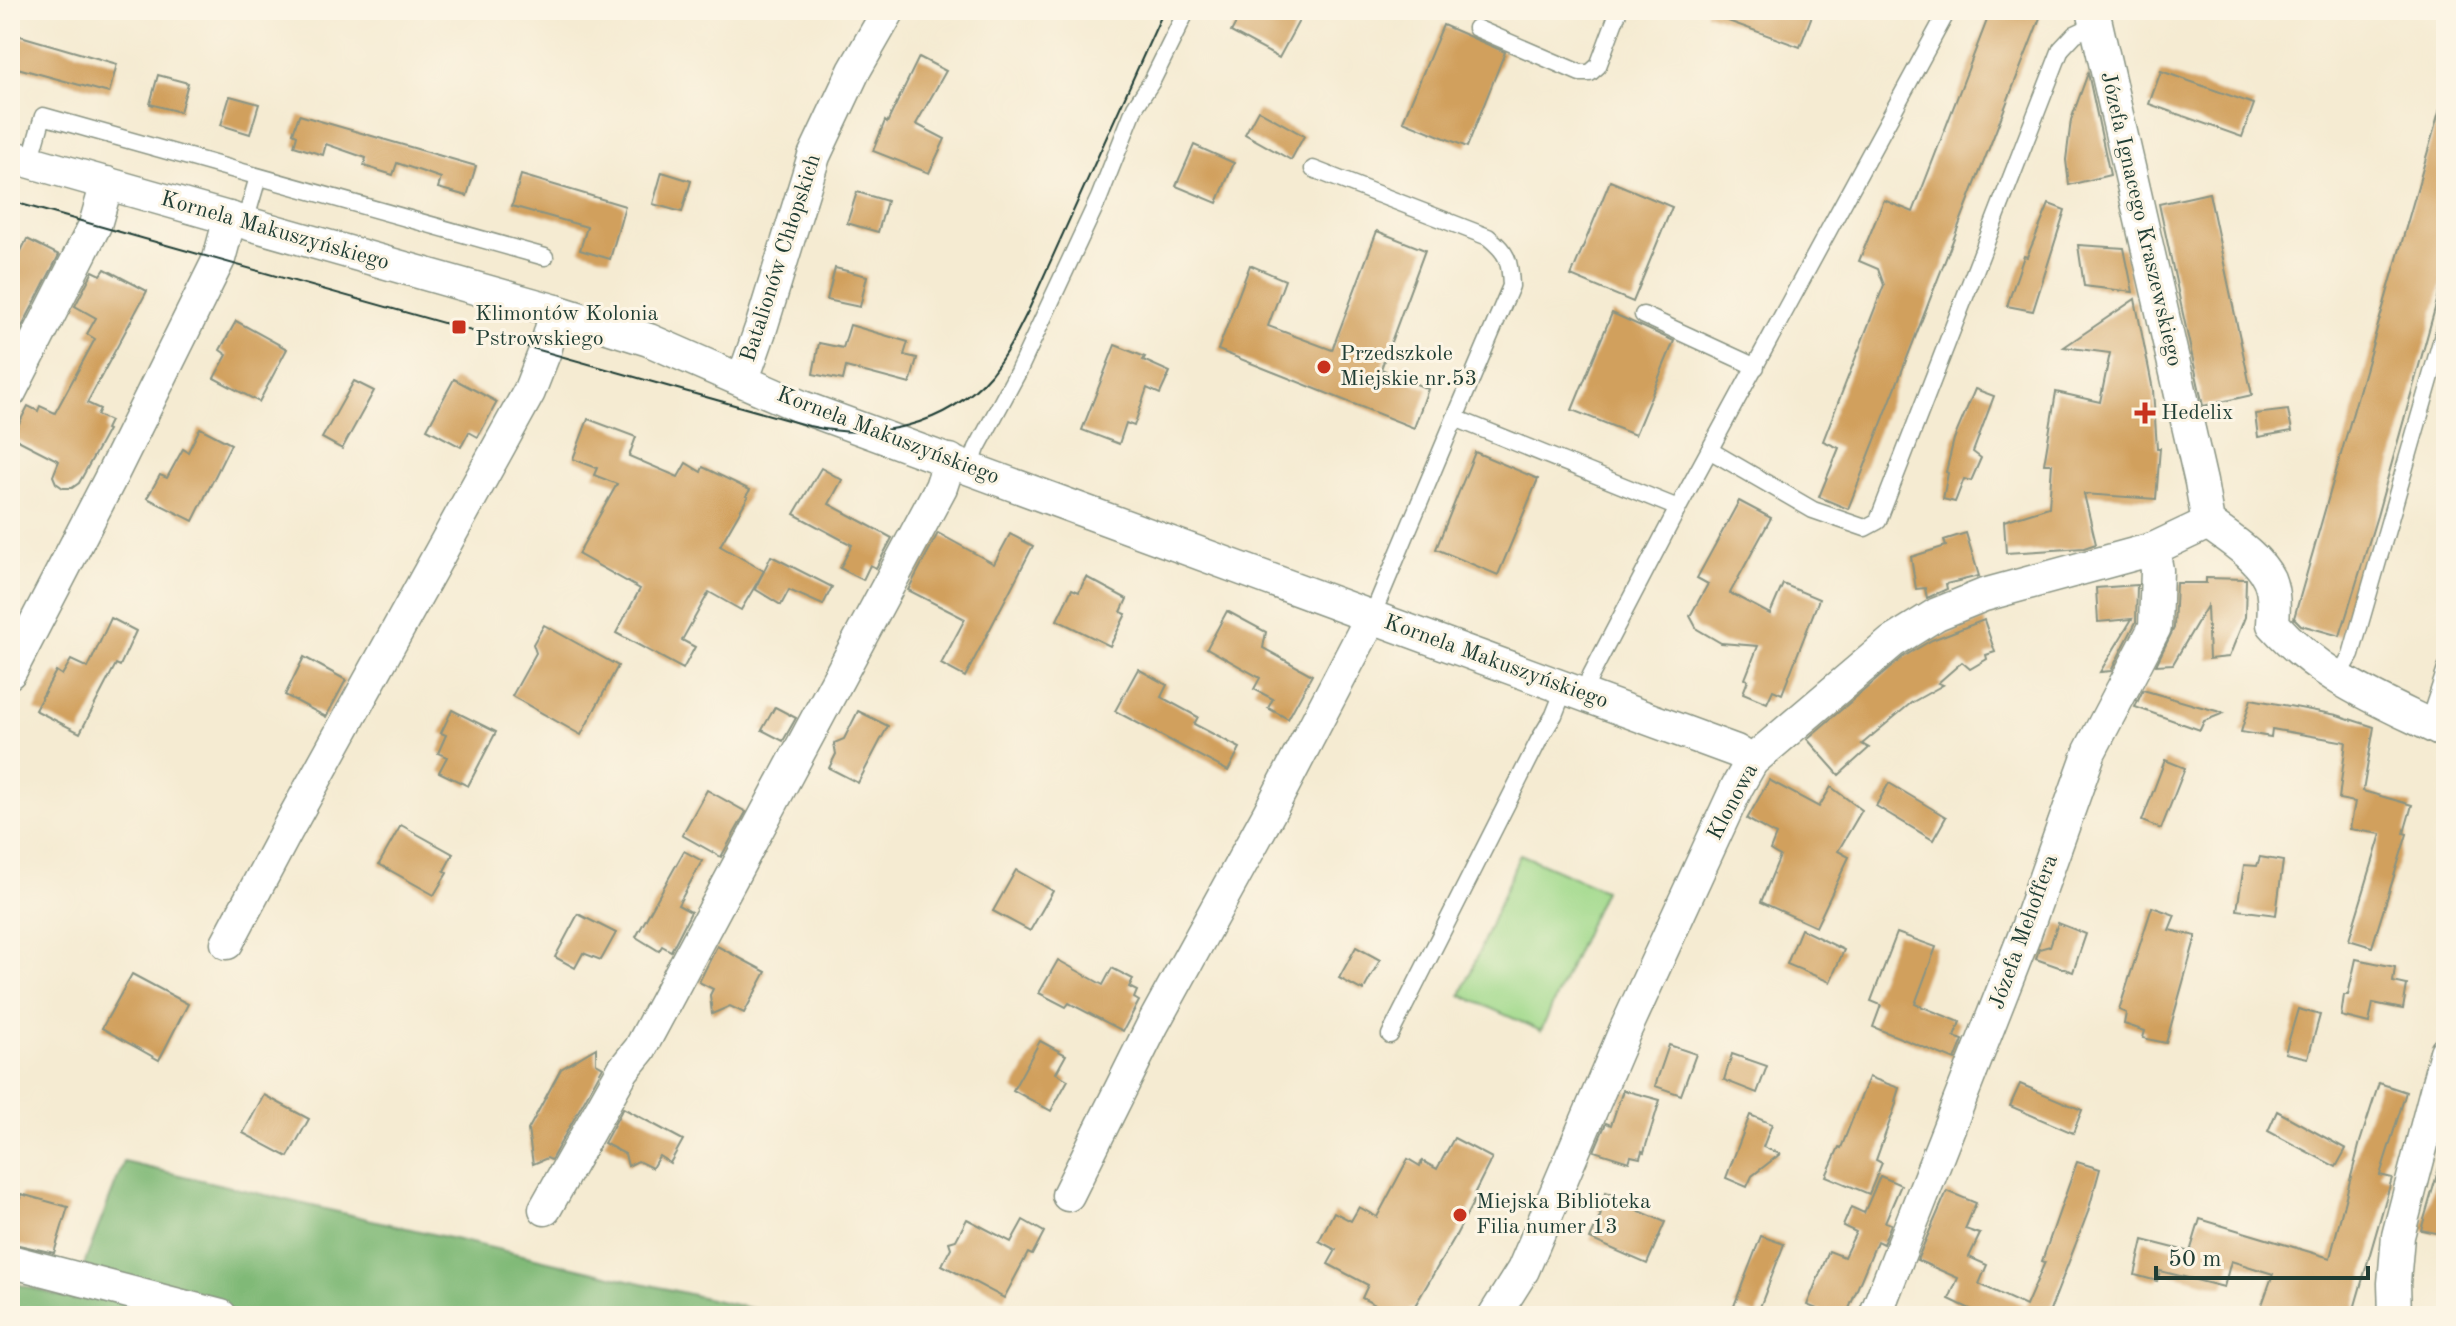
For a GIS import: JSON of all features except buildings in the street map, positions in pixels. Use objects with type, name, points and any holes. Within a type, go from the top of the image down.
[{"type":"street","name":"Batalionów Chłopskich","points":[[740,378],[761,328],[814,156],[854,71],[889,10]]},
{"type":"street","name":"Józefa Ignacego Kraszewskiego","points":[[2095,17],[2208,523]]},
{"type":"street","name":"Kornela Makuszyńskiego","points":[[20,159],[649,340],[802,407],[1574,690],[1736,751],[1752,761]]},
{"type":"street","points":[[10,392],[95,225],[107,183]]},
{"type":"street","points":[[10,672],[109,481],[237,220]]},
{"type":"street","points":[[227,943],[529,392],[556,311]]},
{"type":"street","points":[[545,1209],[623,1070],[640,1049],[941,487],[960,464]]},
{"type":"street","points":[[2208,523],[2252,558],[2268,577],[2274,599],[2273,624],[2289,641],[2337,679],[2437,728]]},
{"type":"street","name":"Klonowa","points":[[1494,1316],[1523,1270],[1624,1033],[1737,787],[1752,761],[1892,642],[1937,614],[1984,595],[2153,549],[2208,523]]},
{"type":"street","name":"Józefa Mehoffera","points":[[1875,1316],[2023,939],[2090,751],[2155,627],[2157,570],[2153,549]]},
{"type":"street","points":[[1068,1195],[1153,1024],[1269,813],[1372,616]]},
{"type":"street","points":[[2395,1316],[2398,1236],[2446,1052]]},
{"type":"street","points":[[10,1261],[221,1316]]},
{"type":"lane","points":[[960,464],[977,448],[1018,372],[1099,198],[1135,107],[1152,81],[1187,10]]},
{"type":"lane","points":[[1476,28],[1580,73],[1590,73],[1598,66],[1619,10]]},
{"type":"lane","points":[[1390,1035],[1533,753],[1554,715],[1574,690],[1711,451],[1948,10]]},
{"type":"lane","points":[[1711,451],[1813,510],[1865,528],[1878,521],[2061,49],[2095,17]]},
{"type":"lane","points":[[20,159],[43,116],[545,257]]},
{"type":"lane","points":[[1313,169],[1488,237],[1503,249],[1510,266],[1511,286],[1372,616]]},
{"type":"lane","points":[[237,220],[258,177]]},
{"type":"lane","points":[[1643,315],[1756,367]]},
{"type":"lane","points":[[2337,679],[2351,655],[2446,324]]},
{"type":"lane","points":[[1455,418],[1678,508]]},
{"type":"lane","points":[[2437,728],[2446,669]]},
{"type":"green space","points":[[1520,854],[1604,890],[1541,1031],[1461,995]]},
{"type":"green space","points":[[124,1162],[783,1316],[10,1316],[10,1282],[74,1300],[86,1259]]},
{"type":"tram line","points":[[10,201],[809,426],[859,432],[908,426],[953,407],[973,392],[991,374],[1012,342],[1164,10]]},
{"type":"place","name":"Klimontów Kolonia Pstrowskiego","points":[[459,327]]},
{"type":"place","name":"Przedszkole Miejskie nr.53","points":[[1324,367]]},
{"type":"place","name":"Hedelix","points":[[2145,413]]},
{"type":"place","name":"Miejska Biblioteka Filia numer 13","points":[[1460,1215]]}]
